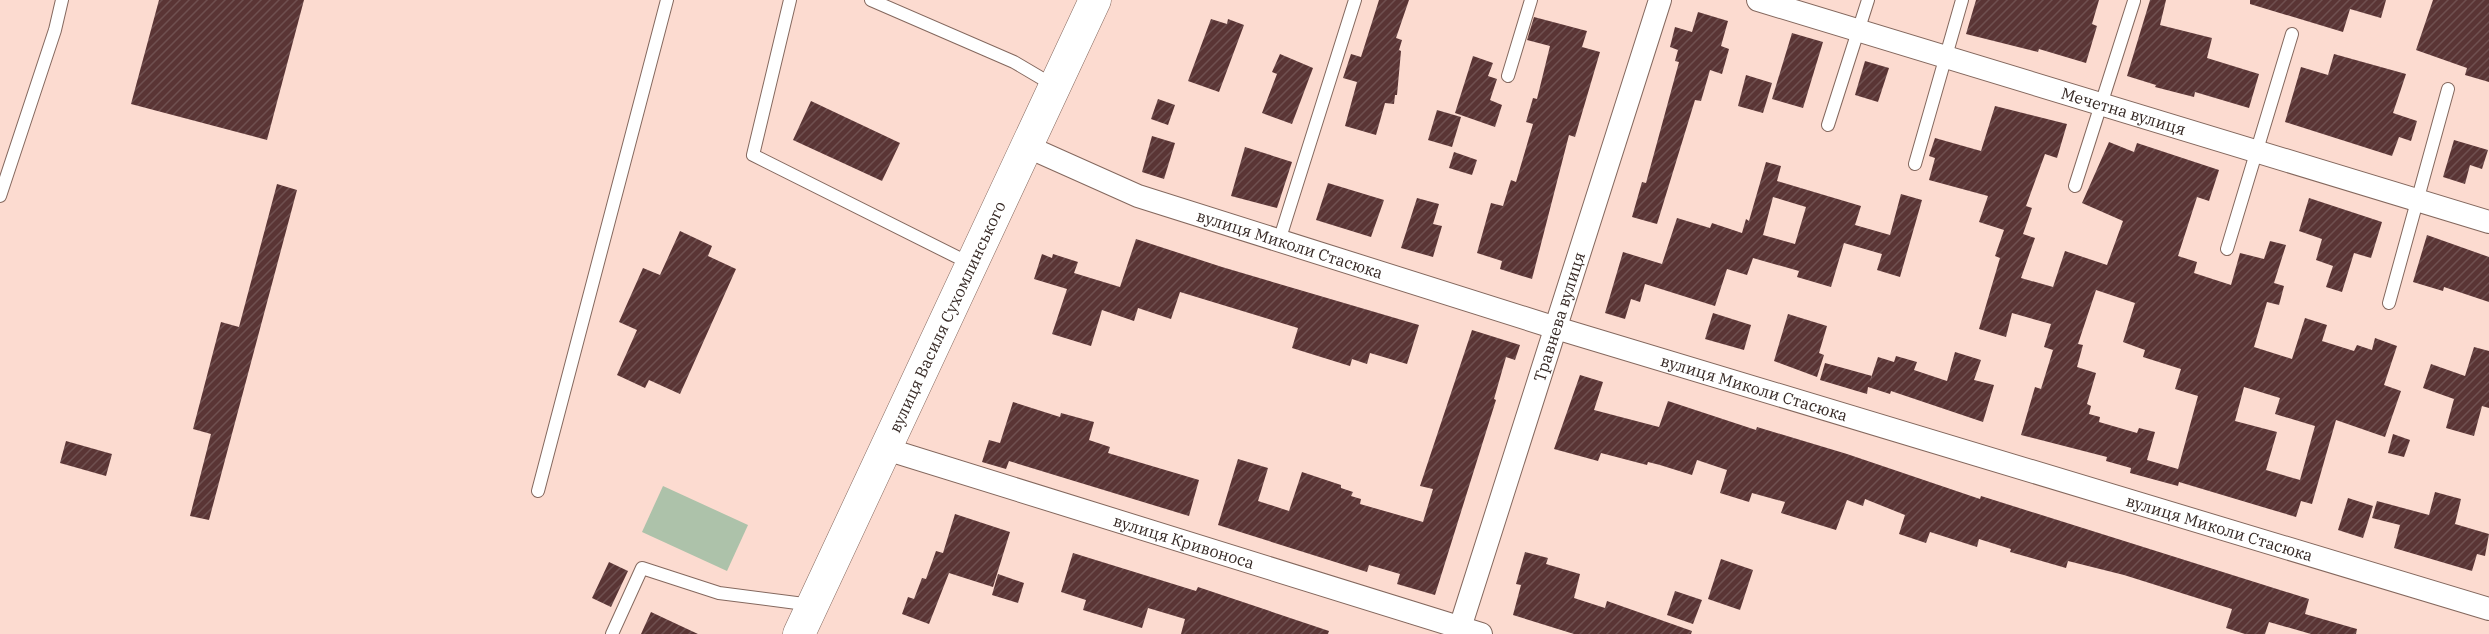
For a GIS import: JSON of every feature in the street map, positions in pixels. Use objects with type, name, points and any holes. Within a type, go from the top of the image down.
[{"type":"main road","name":"вулиця Василя Сухомлинського","points":[[799,634],[1095,0]]},
{"type":"street","name":"Травнева вулиця","points":[[1466,632],[1556,328],[1660,0]]},
{"type":"street","name":"Мечетна вулиця","points":[[1758,0],[2489,222]]},
{"type":"street","name":"вулиця Миколи Стасюка","points":[[1026,146],[1138,196],[1280,241],[1556,328],[2489,609]]},
{"type":"street","name":"вулиця Кривоноса","points":[[886,449],[1466,632]]},
{"type":"lane","points":[[0,196],[55,30],[62,0]]},
{"type":"lane","points":[[538,491],[667,0]]},
{"type":"lane","points":[[790,0],[753,155],[971,264]]},
{"type":"lane","points":[[871,0],[1014,62],[1054,85]]},
{"type":"lane","points":[[1280,241],[1355,0]]},
{"type":"lane","points":[[1508,76],[1531,0]]},
{"type":"lane","points":[[1828,124],[1868,0]]},
{"type":"lane","points":[[1915,164],[1962,0]]},
{"type":"lane","points":[[2075,186],[2133,1]]},
{"type":"lane","points":[[2227,249],[2292,34]]},
{"type":"lane","points":[[2389,303],[2448,90]]},
{"type":"lane","points":[[612,634],[642,568],[719,593],[813,605]]},
{"type":"green space","points":[[663,486],[748,525],[727,571],[642,532]]},
{"type":"building","points":[[159,0],[304,0],[267,140],[131,104]]},
{"type":"building","points":[[1379,0],[1409,0],[1396,38],[1402,40],[1399,50],[1401,51],[1397,95],[1395,95],[1394,104],[1385,103],[1376,135],[1345,126],[1357,82],[1343,78],[1351,54],[1361,57]]},
{"type":"building","points":[[1976,0],[2099,0],[2092,24],[2097,26],[2086,63],[2039,49],[2038,52],[1966,34]]},
{"type":"building","points":[[2150,0],[2166,0],[2160,25],[2212,38],[2207,58],[2259,74],[2249,108],[2195,92],[2194,97],[2155,87],[2156,85],[2127,76]]},
{"type":"building","points":[[2250,0],[2386,0],[2381,18],[2350,9],[2343,32],[2250,4]]},
{"type":"building","points":[[2433,0],[2489,0],[2489,82],[2465,75],[2467,68],[2416,50]]},
{"type":"building","points":[[1698,12],[1728,21],[1721,46],[1729,49],[1722,74],[1710,70],[1701,101],[1695,100],[1657,224],[1632,217],[1642,182],[1646,183],[1679,62],[1675,61],[1678,50],[1670,47],[1675,27],[1692,32]]},
{"type":"building","points":[[1534,17],[1587,31],[1582,47],[1600,52],[1575,137],[1569,135],[1532,279],[1500,269],[1502,261],[1477,253],[1491,203],[1503,206],[1511,180],[1516,182],[1533,124],[1526,122],[1533,98],[1537,99],[1550,46],[1527,40]]},
{"type":"building","points":[[1211,19],[1227,24],[1228,19],[1244,25],[1219,92],[1188,81]]},
{"type":"building","points":[[1792,33],[1823,42],[1803,108],[1772,99]]},
{"type":"building","points":[[1280,54],[1313,68],[1292,124],[1262,113],[1277,74],[1272,72]]},
{"type":"building","points":[[2334,54],[2406,74],[2393,113],[2417,121],[2411,141],[2399,137],[2392,156],[2285,122],[2301,67],[2328,75]]},
{"type":"building","points":[[1473,56],[1493,63],[1488,76],[1497,79],[1490,100],[1502,105],[1495,127],[1455,113]]},
{"type":"building","points":[[1865,61],[1889,68],[1878,102],[1855,95]]},
{"type":"building","points":[[1746,75],[1772,83],[1763,113],[1738,106]]},
{"type":"building","points":[[1158,99],[1175,105],[1168,125],[1151,119]]},
{"type":"building","points":[[811,101],[900,143],[882,181],[793,140]]},
{"type":"building","points":[[1995,106],[2067,124],[2057,158],[2045,154],[2026,206],[2032,208],[2023,234],[2035,238],[2021,278],[2053,287],[2065,251],[2107,265],[2123,221],[2082,203],[2109,142],[2134,152],[2137,143],[2219,170],[2209,201],[2197,197],[2178,256],[2197,262],[2194,273],[2231,285],[2240,253],[2264,259],[2270,241],[2286,245],[2274,283],[2284,286],[2279,305],[2267,302],[2254,347],[2292,359],[2305,318],[2327,325],[2322,341],[2354,351],[2357,345],[2372,350],[2375,338],[2397,346],[2384,385],[2401,391],[2385,437],[2336,420],[2312,504],[2301,501],[2296,517],[2179,482],[2178,486],[2130,473],[2131,468],[2106,461],[2107,457],[2021,435],[2035,387],[2041,389],[2053,350],[2044,347],[2051,324],[2012,313],[2006,337],[1979,329],[2000,258],[1995,256],[2004,230],[1979,222],[1988,196],[1929,180],[1935,158],[1929,156],[1935,138],[1981,151]],"holes":[[[2096,290],[2135,303],[2123,342],[2145,350],[2143,357],[2181,369],[2175,389],[2198,396],[2178,469],[2147,460],[2155,432],[2139,428],[2137,433],[2099,422],[2100,417],[2089,414],[2091,406],[2087,404],[2096,373],[2077,367],[2083,345],[2078,344]],[[2244,387],[2280,398],[2275,414],[2315,426],[2300,480],[2266,470],[2277,432],[2235,421]]]},
{"type":"building","points":[[1437,110],[1461,117],[1452,147],[1428,140]]},
{"type":"building","points":[[1152,136],[1175,143],[1164,179],[1142,172]]},
{"type":"building","points":[[2454,140],[2488,150],[2482,169],[2470,165],[2465,184],[2443,177]]},
{"type":"building","points":[[1245,147],[1292,162],[1277,208],[1231,196]]},
{"type":"building","points":[[1454,152],[1477,160],[1472,175],[1449,168]]},
{"type":"building","points":[[1766,162],[1781,166],[1777,181],[1861,206],[1855,225],[1890,235],[1901,194],[1922,200],[1900,277],[1877,270],[1882,254],[1844,243],[1831,287],[1797,277],[1799,271],[1753,258],[1747,275],[1727,269],[1715,306],[1645,284],[1640,302],[1631,299],[1625,319],[1605,313],[1623,252],[1662,264],[1677,218],[1710,228],[1712,223],[1742,233],[1746,219],[1749,221]],"holes":[[[1773,197],[1806,207],[1795,244],[1763,235]]]},
{"type":"building","points":[[1328,183],[1384,200],[1371,237],[1316,220]]},
{"type":"building","points":[[277,184],[297,190],[209,520],[190,516],[211,434],[193,429],[221,322],[239,327]]},
{"type":"building","points":[[1417,198],[1439,204],[1433,224],[1442,226],[1433,257],[1401,248]]},
{"type":"building","points":[[2309,198],[2382,222],[2371,258],[2354,253],[2342,292],[2326,287],[2333,266],[2316,260],[2322,239],[2299,231]]},
{"type":"building","points":[[680,231],[712,246],[708,256],[736,269],[680,394],[649,380],[645,388],[617,375],[637,330],[619,322],[643,268],[660,275]]},
{"type":"building","points":[[2427,235],[2489,257],[2489,302],[2444,287],[2443,291],[2413,282]]},
{"type":"building","points":[[1136,239],[1419,325],[1407,364],[1370,353],[1367,364],[1352,359],[1350,366],[1292,348],[1298,328],[1180,292],[1171,319],[1138,308],[1134,321],[1102,310],[1091,346],[1052,334],[1067,289],[1034,279],[1042,254],[1052,258],[1053,254],[1078,262],[1074,273],[1120,287]]},
{"type":"building","points":[[1713,313],[1751,325],[1744,350],[1705,339]]},
{"type":"building","points":[[1788,314],[1827,326],[1819,353],[1824,355],[1817,377],[1774,361]]},
{"type":"building","points":[[1472,330],[1520,345],[1515,360],[1506,357],[1494,399],[1496,400],[1435,595],[1397,584],[1400,574],[1369,565],[1367,572],[1218,525],[1238,459],[1268,468],[1258,501],[1289,511],[1302,472],[1341,485],[1341,488],[1353,492],[1351,496],[1361,499],[1360,504],[1423,522],[1433,489],[1420,486]]},
{"type":"building","points":[[2474,347],[2489,351],[2489,408],[2482,406],[2474,436],[2446,428],[2454,399],[2423,388],[2431,364],[2465,376]]},
{"type":"building","points":[[1955,352],[1981,360],[1974,380],[1994,385],[1983,422],[1891,391],[1890,394],[1868,387],[1867,394],[1820,380],[1825,363],[1872,376],[1878,357],[1894,362],[1896,356],[1917,362],[1914,370],[1947,381]]},
{"type":"building","points":[[1580,375],[1603,382],[1594,410],[1659,427],[1668,401],[1756,430],[1757,427],[1847,454],[1980,499],[1981,496],[2309,599],[2305,614],[2357,629],[2356,634],[2311,634],[2269,622],[2265,634],[2245,634],[2226,628],[2232,609],[2124,575],[2068,561],[2066,568],[2010,552],[2011,549],[1979,539],[1977,547],[1930,532],[1926,543],[1899,534],[1905,515],[1865,499],[1863,506],[1847,500],[1836,530],[1781,513],[1785,502],[1752,493],[1749,502],[1720,493],[1727,470],[1697,460],[1692,475],[1648,462],[1647,465],[1601,453],[1598,461],[1554,449]]},
{"type":"building","points":[[1013,402],[1060,417],[1061,413],[1094,422],[1089,440],[1110,447],[1108,453],[1199,480],[1189,516],[1009,461],[1006,469],[982,462],[989,440],[1000,443]]},
{"type":"building","points":[[2393,434],[2410,440],[2404,457],[2388,453]]},
{"type":"building","points":[[66,441],[112,454],[106,476],[60,463]]},
{"type":"building","points":[[2435,492],[2461,499],[2455,524],[2489,534],[2485,556],[2477,554],[2472,571],[2394,548],[2400,525],[2372,518],[2377,501],[2429,515]]},
{"type":"building","points":[[2348,498],[2373,506],[2363,538],[2338,530]]},
{"type":"building","points":[[955,514],[1010,532],[993,587],[949,573],[929,624],[902,614],[908,597],[914,599],[922,578],[926,579],[936,551],[943,553]]},
{"type":"building","points":[[1525,552],[1548,558],[1546,564],[1580,574],[1574,598],[1605,608],[1607,601],[1692,631],[1691,634],[1574,634],[1513,615],[1521,585],[1516,584]]},
{"type":"building","points":[[1073,553],[1196,591],[1198,587],[1329,631],[1328,634],[1181,634],[1185,619],[1148,608],[1142,628],[1083,610],[1086,600],[1061,592]]},
{"type":"building","points":[[1721,559],[1753,570],[1740,610],[1708,599]]},
{"type":"building","points":[[609,562],[628,571],[611,607],[592,598]]},
{"type":"building","points":[[998,574],[1024,583],[1018,603],[992,595]]},
{"type":"building","points":[[1675,591],[1702,600],[1693,624],[1667,615]]},
{"type":"building","points":[[651,612],[698,634],[641,634]]}]
